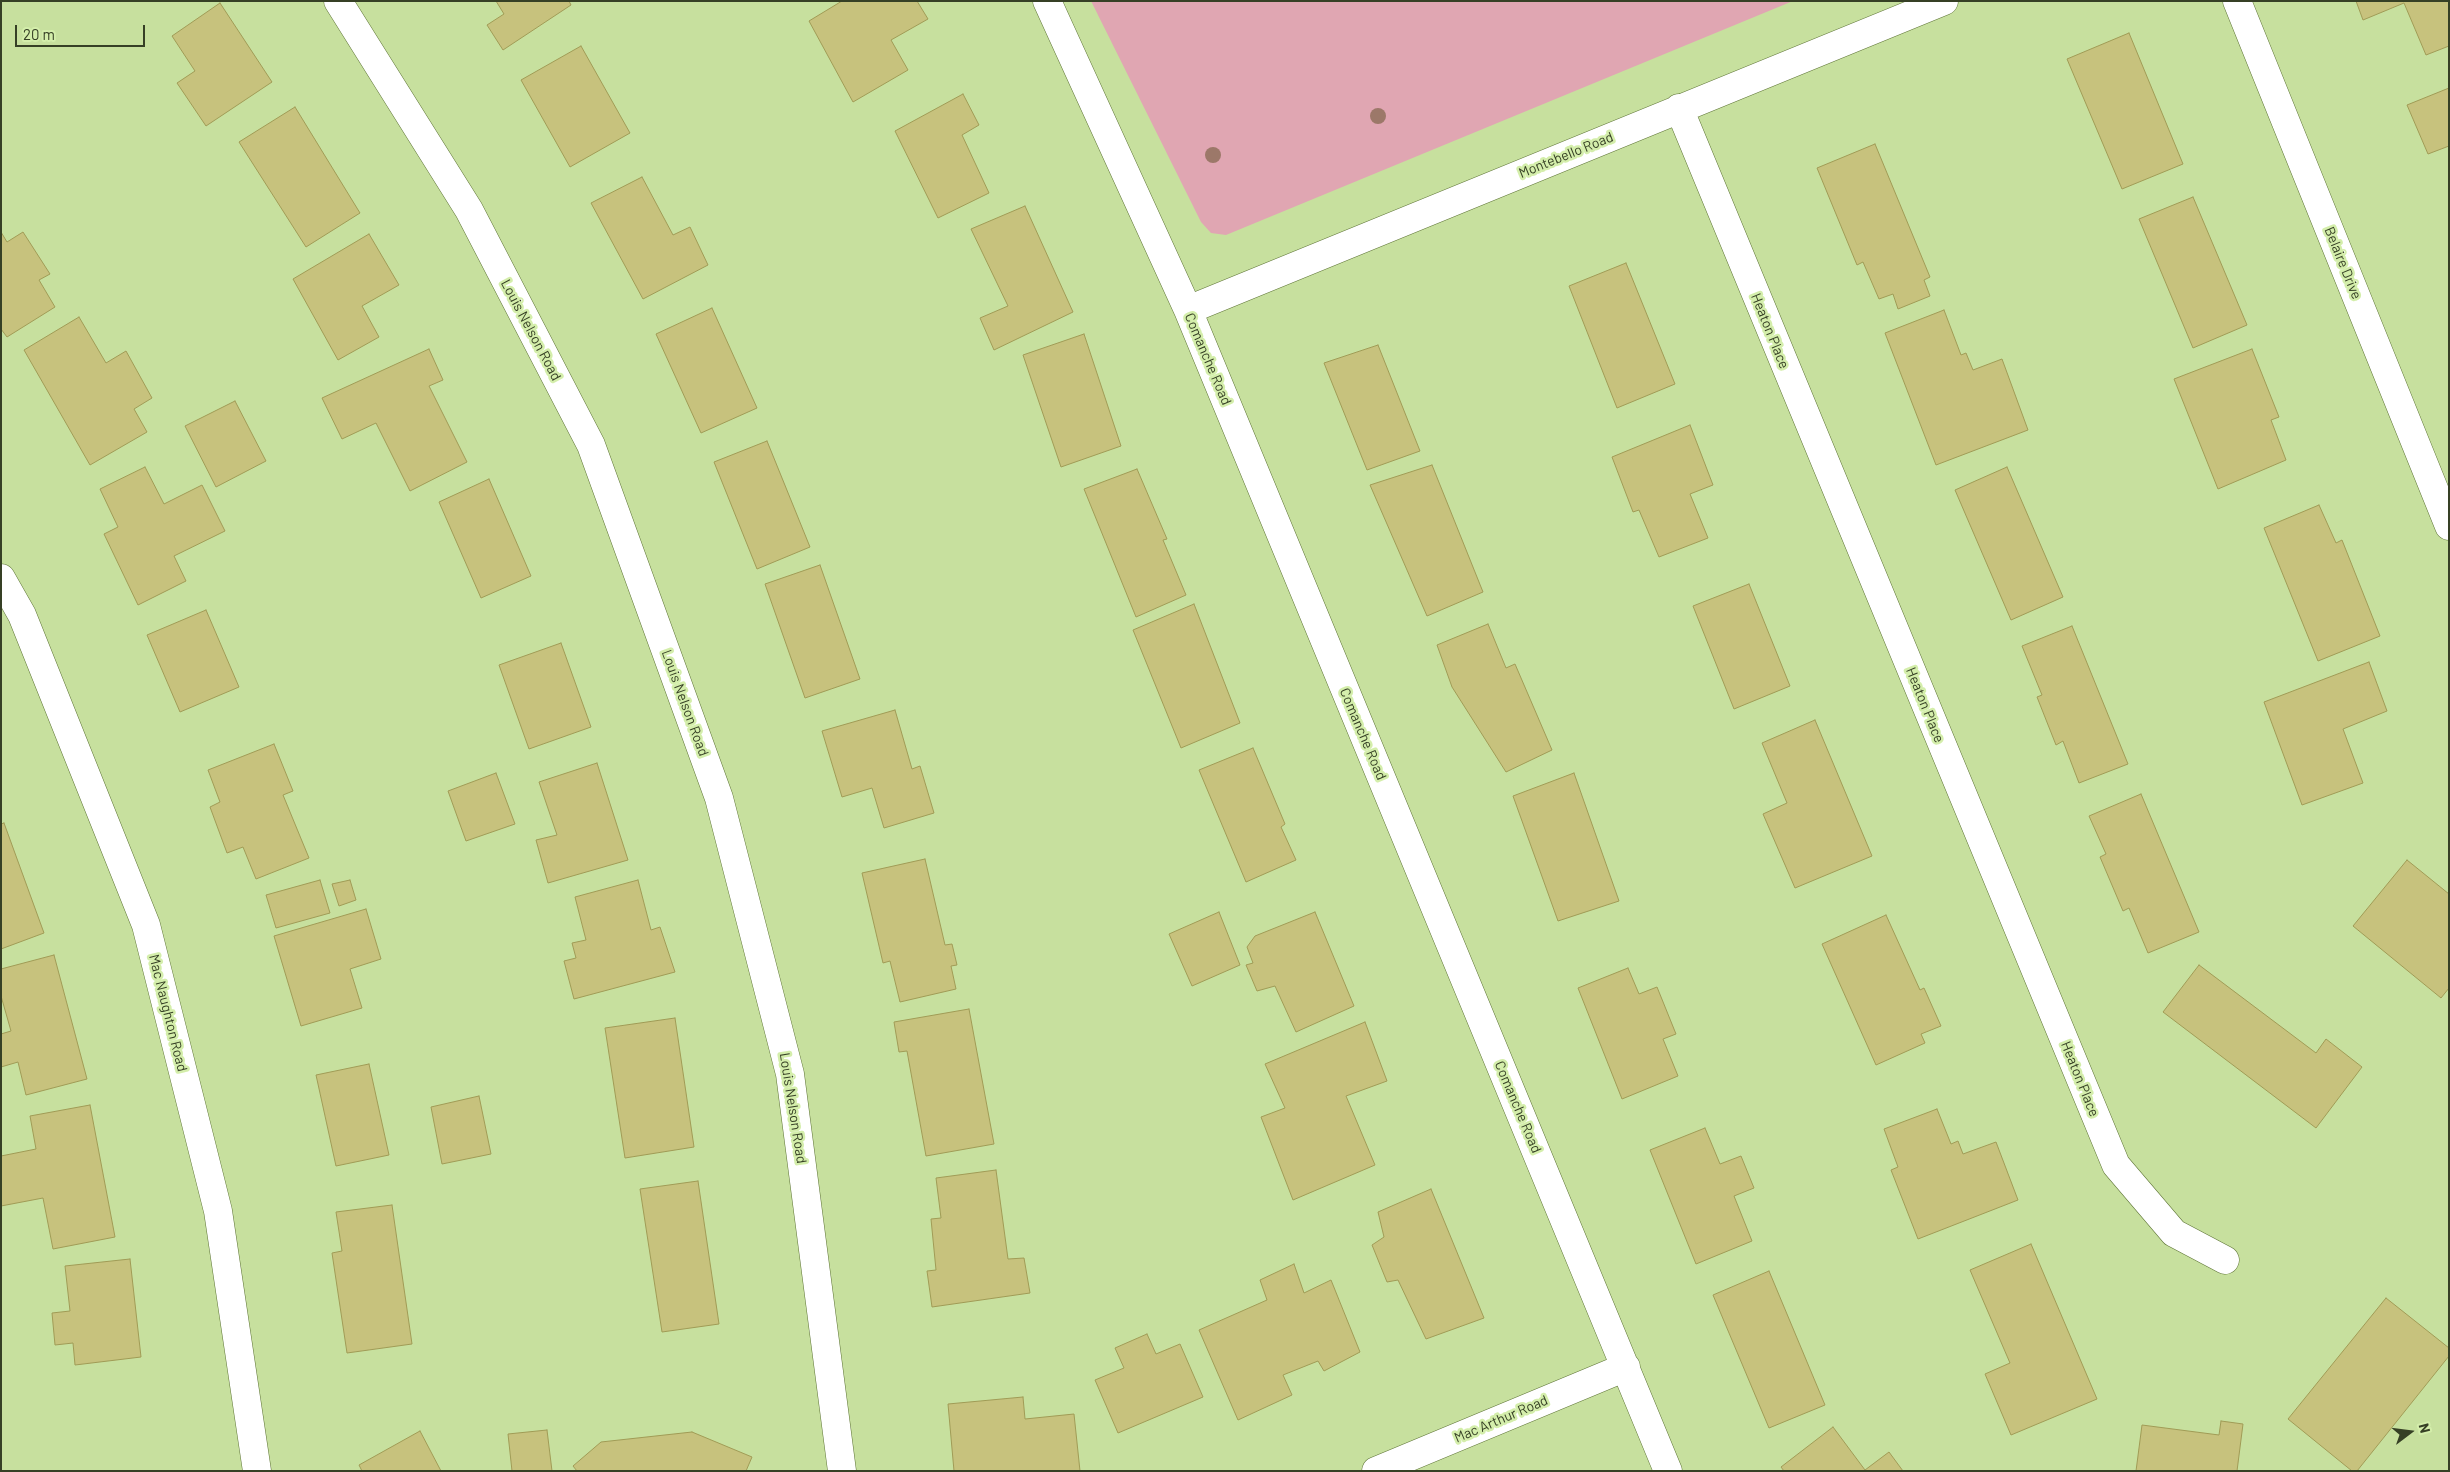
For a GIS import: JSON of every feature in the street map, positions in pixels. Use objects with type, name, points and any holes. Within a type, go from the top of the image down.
[{"type":"street","name":"Louis Nelson Road","points":[[338,1],[469,210],[591,445],[719,798],[790,1074],[842,1471]]},
{"type":"street","name":"Comanche Road","points":[[1047,1],[1188,310],[1668,1471]]},
{"type":"street","name":"Montebello Road","points":[[1188,310],[1678,108],[1944,1]]},
{"type":"street","name":"Belaire Drive","points":[[2237,1],[2449,526]]},
{"type":"street","name":"Heaton Place","points":[[1678,108],[2116,1164],[2174,1233],[2225,1260]]},
{"type":"street","name":"Mac Naughton Road","points":[[1,578],[22,615],[146,925],[218,1211],[257,1471]]},
{"type":"street","name":"Mac Arthur Road","points":[[1376,1471],[1626,1367]]},
{"type":"shaded area","points":[[1091,1],[1793,1],[1226,235],[1211,233],[1201,222]]},
{"type":"building","points":[[496,1],[569,1],[571,5],[503,50],[487,25],[504,14]]},
{"type":"building","points":[[842,1],[917,1],[928,19],[891,40],[908,70],[853,102],[809,21]]},
{"type":"building","points":[[2356,1],[2449,1],[2449,46],[2426,55],[2404,3],[2363,20]]},
{"type":"building","points":[[220,3],[272,82],[206,126],[177,83],[195,71],[172,36]]},
{"type":"building","points":[[2129,33],[2183,164],[2122,189],[2067,59]]},
{"type":"building","points":[[581,46],[630,133],[570,167],[521,80]]},
{"type":"building","points":[[2449,88],[2449,146],[2428,154],[2407,105]]},
{"type":"building","points":[[963,94],[979,125],[962,135],[989,193],[938,218],[895,131]]},
{"type":"building","points":[[295,107],[360,213],[306,247],[239,142]]},
{"type":"building","points":[[1875,144],[1930,277],[1924,280],[1930,296],[1898,309],[1893,294],[1879,299],[1863,262],[1857,265],[1817,168]]},
{"type":"building","points":[[642,177],[673,235],[690,227],[708,265],[643,299],[591,203]]},
{"type":"building","points":[[2193,197],[2247,325],[2193,348],[2139,219]]},
{"type":"building","points":[[1025,206],[1073,312],[994,350],[980,318],[1008,306],[971,229]]},
{"type":"building","points":[[1,232],[7,242],[23,232],[50,274],[39,280],[55,307],[7,337],[1,329]]},
{"type":"building","points":[[369,234],[399,285],[362,306],[379,337],[338,360],[293,279]]},
{"type":"building","points":[[1626,263],[1675,384],[1617,408],[1569,286]]},
{"type":"building","points":[[712,308],[757,408],[701,433],[656,334]]},
{"type":"building","points":[[1944,310],[1961,355],[1966,353],[1973,370],[2002,359],[2028,430],[1936,465],[1885,333]]},
{"type":"building","points":[[79,317],[106,363],[126,351],[152,398],[134,409],[147,432],[90,465],[24,350]]},
{"type":"building","points":[[1084,334],[1121,446],[1061,467],[1023,355]]},
{"type":"building","points":[[1378,345],[1420,451],[1367,470],[1324,363]]},
{"type":"building","points":[[429,349],[443,380],[429,386],[467,462],[410,491],[376,423],[342,439],[322,398]]},
{"type":"building","points":[[2252,349],[2279,417],[2271,420],[2286,460],[2218,489],[2174,379]]},
{"type":"building","points":[[235,401],[266,461],[216,487],[185,426]]},
{"type":"building","points":[[1690,425],[1713,485],[1690,494],[1708,538],[1659,557],[1639,510],[1633,512],[1612,457]]},
{"type":"building","points":[[767,441],[810,547],[757,569],[714,462]]},
{"type":"building","points":[[1432,465],[1483,592],[1427,616],[1370,485]]},
{"type":"building","points":[[145,467],[164,504],[202,485],[225,531],[174,556],[186,581],[138,605],[104,534],[118,527],[100,489]]},
{"type":"building","points":[[2007,467],[2063,597],[2011,620],[1955,490]]},
{"type":"building","points":[[1137,469],[1167,539],[1163,540],[1186,595],[1136,617],[1084,489]]},
{"type":"building","points":[[489,479],[531,576],[481,598],[439,502]]},
{"type":"building","points":[[2319,505],[2336,543],[2342,540],[2380,636],[2318,661],[2264,528]]},
{"type":"building","points":[[820,565],[860,679],[805,698],[765,584]]},
{"type":"building","points":[[1749,584],[1790,686],[1734,709],[1693,606]]},
{"type":"building","points":[[1194,604],[1240,723],[1181,748],[1133,630]]},
{"type":"building","points":[[206,610],[239,687],[180,712],[147,635]]},
{"type":"building","points":[[1488,624],[1506,668],[1515,664],[1552,750],[1506,772],[1452,687],[1437,645]]},
{"type":"building","points":[[2072,626],[2128,764],[2079,783],[2063,741],[2056,745],[2037,697],[2042,695],[2022,646]]},
{"type":"building","points":[[561,643],[591,727],[529,749],[499,665]]},
{"type":"building","points":[[2369,662],[2387,711],[2343,729],[2363,783],[2302,805],[2264,702]]},
{"type":"building","points":[[895,710],[912,769],[920,766],[934,813],[884,828],[872,788],[842,797],[822,731]]},
{"type":"building","points":[[1815,720],[1872,856],[1795,888],[1763,814],[1787,803],[1762,743]]},
{"type":"building","points":[[274,744],[293,791],[283,795],[309,858],[256,879],[243,847],[227,853],[210,807],[220,802],[208,770]]},
{"type":"building","points":[[1253,748],[1285,824],[1281,827],[1296,860],[1246,882],[1199,770]]},
{"type":"building","points":[[597,763],[628,860],[548,883],[536,840],[557,835],[539,782]]},
{"type":"building","points":[[496,773],[515,824],[466,841],[448,791]]},
{"type":"building","points":[[1574,773],[1619,901],[1558,921],[1513,796]]},
{"type":"building","points":[[2141,794],[2199,932],[2148,953],[2129,908],[2123,911],[2100,857],[2106,854],[2089,816]]},
{"type":"building","points":[[4,823],[44,933],[1,949],[1,824]]},
{"type":"building","points":[[925,859],[945,945],[952,944],[957,965],[951,966],[956,989],[900,1002],[890,961],[883,963],[862,873]]},
{"type":"building","points":[[2407,860],[2449,894],[2449,988],[2441,998],[2353,926]]},
{"type":"building","points":[[320,880],[330,913],[276,928],[266,895]]},
{"type":"building","points":[[350,880],[356,900],[339,906],[332,884]]},
{"type":"building","points":[[638,880],[651,930],[660,927],[675,972],[574,999],[564,961],[576,958],[572,943],[586,940],[575,897]]},
{"type":"building","points":[[366,909],[381,959],[350,969],[362,1008],[301,1026],[274,936]]},
{"type":"building","points":[[1219,912],[1240,965],[1192,986],[1169,934]]},
{"type":"building","points":[[1315,912],[1354,1006],[1296,1032],[1275,986],[1257,991],[1246,965],[1253,963],[1247,947],[1255,936]]},
{"type":"building","points":[[1886,915],[1920,990],[1924,988],[1941,1026],[1921,1034],[1925,1043],[1876,1065],[1822,944]]},
{"type":"building","points":[[54,955],[87,1079],[26,1095],[18,1062],[1,1067],[1,1034],[11,1031],[1,996],[1,969]]},
{"type":"building","points":[[2199,965],[2316,1053],[2326,1039],[2362,1067],[2316,1128],[2163,1012]]},
{"type":"building","points":[[1628,968],[1639,994],[1657,987],[1676,1034],[1663,1039],[1678,1076],[1622,1099],[1578,988]]},
{"type":"building","points":[[969,1009],[994,1144],[926,1156],[907,1051],[899,1052],[894,1022]]},
{"type":"building","points":[[675,1018],[694,1147],[625,1158],[605,1028]]},
{"type":"building","points":[[1365,1022],[1387,1081],[1346,1096],[1375,1165],[1293,1200],[1261,1117],[1285,1108],[1265,1064]]},
{"type":"building","points":[[369,1064],[389,1155],[336,1166],[316,1075]]},
{"type":"building","points":[[479,1096],[491,1154],[442,1164],[431,1107]]},
{"type":"building","points":[[90,1105],[115,1237],[53,1249],[43,1198],[1,1206],[1,1156],[36,1149],[30,1116]]},
{"type":"building","points":[[1937,1109],[1951,1144],[1958,1141],[1963,1154],[1996,1142],[2018,1200],[1918,1239],[1891,1170],[1898,1167],[1884,1129]]},
{"type":"building","points":[[1705,1128],[1720,1164],[1741,1156],[1754,1188],[1734,1196],[1752,1241],[1696,1264],[1650,1150]]},
{"type":"building","points":[[996,1170],[1008,1259],[1024,1258],[1030,1293],[932,1307],[927,1271],[936,1270],[931,1219],[941,1218],[936,1178]]},
{"type":"building","points":[[698,1181],[719,1324],[662,1332],[640,1189]]},
{"type":"building","points":[[1431,1189],[1484,1318],[1426,1339],[1398,1280],[1387,1282],[1372,1245],[1384,1237],[1378,1212]]},
{"type":"building","points":[[392,1205],[412,1344],[347,1353],[332,1253],[342,1251],[336,1212]]},
{"type":"building","points":[[2031,1244],[2097,1399],[2011,1435],[1985,1374],[2010,1363],[1970,1270]]},
{"type":"building","points":[[130,1259],[141,1357],[75,1365],[73,1343],[55,1345],[52,1313],[70,1311],[65,1266]]},
{"type":"building","points":[[1294,1264],[1304,1293],[1331,1280],[1360,1352],[1324,1371],[1318,1361],[1283,1375],[1292,1395],[1238,1420],[1199,1330],[1267,1300],[1260,1280]]},
{"type":"building","points":[[1769,1271],[1825,1405],[1769,1428],[1713,1295]]},
{"type":"building","points":[[2386,1298],[2449,1348],[2449,1356],[2357,1471],[2352,1471],[2288,1419]]},
{"type":"building","points":[[1147,1334],[1156,1354],[1180,1344],[1203,1397],[1118,1433],[1095,1380],[1124,1368],[1115,1348]]},
{"type":"building","points":[[1023,1397],[1025,1419],[1074,1414],[1080,1471],[954,1471],[948,1404]]},
{"type":"building","points":[[2221,1421],[2243,1424],[2237,1471],[2136,1471],[2142,1425],[2219,1435]]},
{"type":"building","points":[[1833,1427],[1865,1470],[1889,1452],[1903,1471],[1784,1471],[1781,1467]]},
{"type":"building","points":[[547,1430],[552,1471],[512,1471],[508,1434]]},
{"type":"building","points":[[420,1431],[441,1471],[362,1471],[359,1465]]},
{"type":"building","points":[[692,1432],[752,1457],[746,1471],[577,1471],[573,1466],[601,1442]]}]
